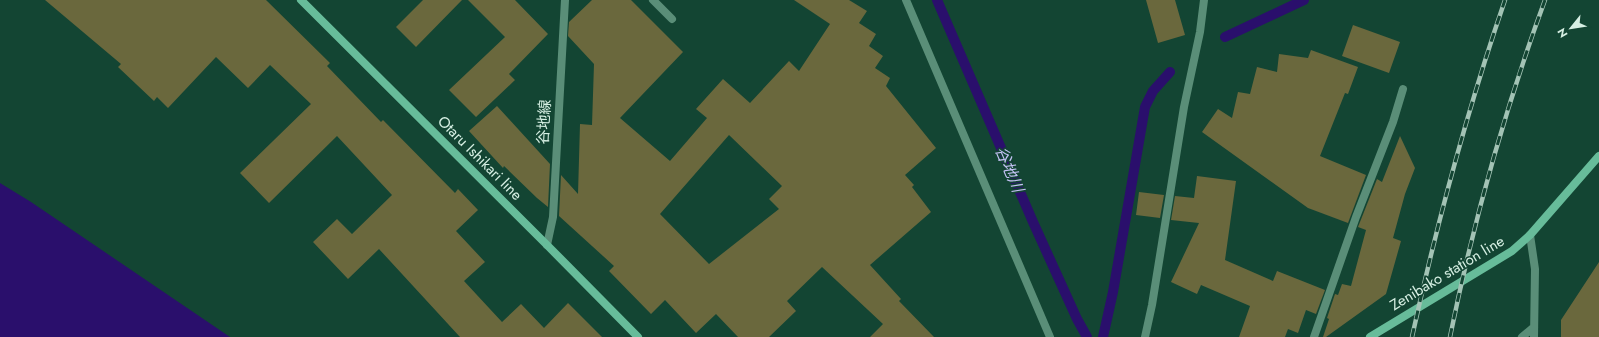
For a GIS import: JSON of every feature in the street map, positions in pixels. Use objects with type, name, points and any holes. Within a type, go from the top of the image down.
[{"type":"main road","name":"Otaru Ishikari line","points":[[301,0],[547,244],[638,337]]},
{"type":"main road","name":"Zenibako station line","points":[[1370,337],[1419,306],[1503,258],[1530,235],[1599,156]]},
{"type":"street","name":"谷地線","points":[[547,244],[553,217],[565,0]]},
{"type":"street","points":[[653,0],[672,19]]},
{"type":"street","points":[[906,0],[1050,337]]},
{"type":"street","points":[[1145,337],[1152,305],[1184,107],[1200,32],[1204,0]]},
{"type":"street","points":[[1314,337],[1356,217],[1393,122],[1403,89]]},
{"type":"street","points":[[1530,235],[1535,270],[1534,337]]},
{"type":"street","points":[[1522,337],[1534,327]]},
{"type":"shaded area","points":[[0,183],[31,202],[230,337],[0,337]]},
{"type":"building","points":[[45,0],[266,0],[330,63],[327,66],[381,122],[383,120],[455,193],[458,189],[478,210],[456,231],[485,262],[464,281],[502,322],[521,304],[544,328],[568,303],[602,337],[460,337],[379,249],[348,279],[313,242],[337,219],[352,234],[392,195],[337,136],[269,203],[240,173],[311,104],[270,65],[248,88],[216,57],[168,108],[157,97],[154,101],[118,67],[121,64]]},
{"type":"building","points":[[423,0],[462,0],[416,47],[396,27]]},
{"type":"building","points":[[468,0],[515,0],[548,34],[509,74],[515,80],[476,117],[449,90],[505,37]]},
{"type":"building","points":[[592,0],[631,0],[683,52],[620,118],[670,161],[707,118],[696,109],[723,79],[750,103],[789,61],[799,71],[830,24],[794,0],[849,0],[867,11],[859,23],[876,34],[869,46],[883,56],[875,68],[890,78],[886,86],[936,148],[905,175],[914,185],[912,187],[931,212],[870,265],[901,299],[899,301],[934,337],[870,337],[883,324],[822,267],[787,301],[796,311],[769,337],[738,337],[716,314],[696,333],[665,300],[651,314],[609,271],[614,266],[559,216],[561,175],[578,194],[580,124],[592,125],[594,64],[568,36],[569,22]],"holes":[[[729,135],[782,186],[769,199],[779,209],[709,264],[660,214]]]},
{"type":"building","points":[[1146,0],[1175,0],[1185,35],[1158,43]]},
{"type":"building","points":[[1353,25],[1400,42],[1389,73],[1342,56]]},
{"type":"building","points":[[1311,50],[1358,67],[1348,94],[1345,93],[1320,156],[1366,175],[1348,223],[1308,208],[1202,132],[1218,109],[1232,118],[1238,92],[1250,94],[1257,67],[1277,72],[1279,54],[1308,58]]},
{"type":"building","points":[[497,106],[550,164],[548,207],[504,166],[503,168],[469,131]]},
{"type":"building","points":[[1400,136],[1415,168],[1405,194],[1393,238],[1401,241],[1386,294],[1326,337],[1323,337],[1329,319],[1327,318],[1335,294],[1338,295],[1342,284],[1351,286],[1366,230],[1358,227],[1377,179],[1382,182]]},
{"type":"building","points":[[1197,176],[1236,181],[1225,260],[1273,281],[1277,271],[1325,290],[1316,314],[1306,310],[1298,333],[1288,329],[1285,337],[1239,337],[1250,306],[1201,285],[1197,294],[1171,282],[1199,223],[1171,220],[1175,196],[1194,198]]},
{"type":"building","points":[[1139,192],[1164,195],[1160,218],[1136,215]]},
{"type":"building","points":[[1599,262],[1599,337],[1561,337],[1561,320]]},
{"type":"waterway","name":"谷地川","points":[[937,0],[1033,222],[1077,319],[1087,337]]},
{"type":"waterway","points":[[1225,37],[1304,0]]},
{"type":"waterway","points":[[1103,337],[1113,292],[1145,107],[1153,91],[1170,72]]},
{"type":"railway","points":[[1412,337],[1432,252],[1465,125],[1505,0]]},
{"type":"railway","points":[[1450,337],[1469,252],[1503,124],[1545,0]]}]
